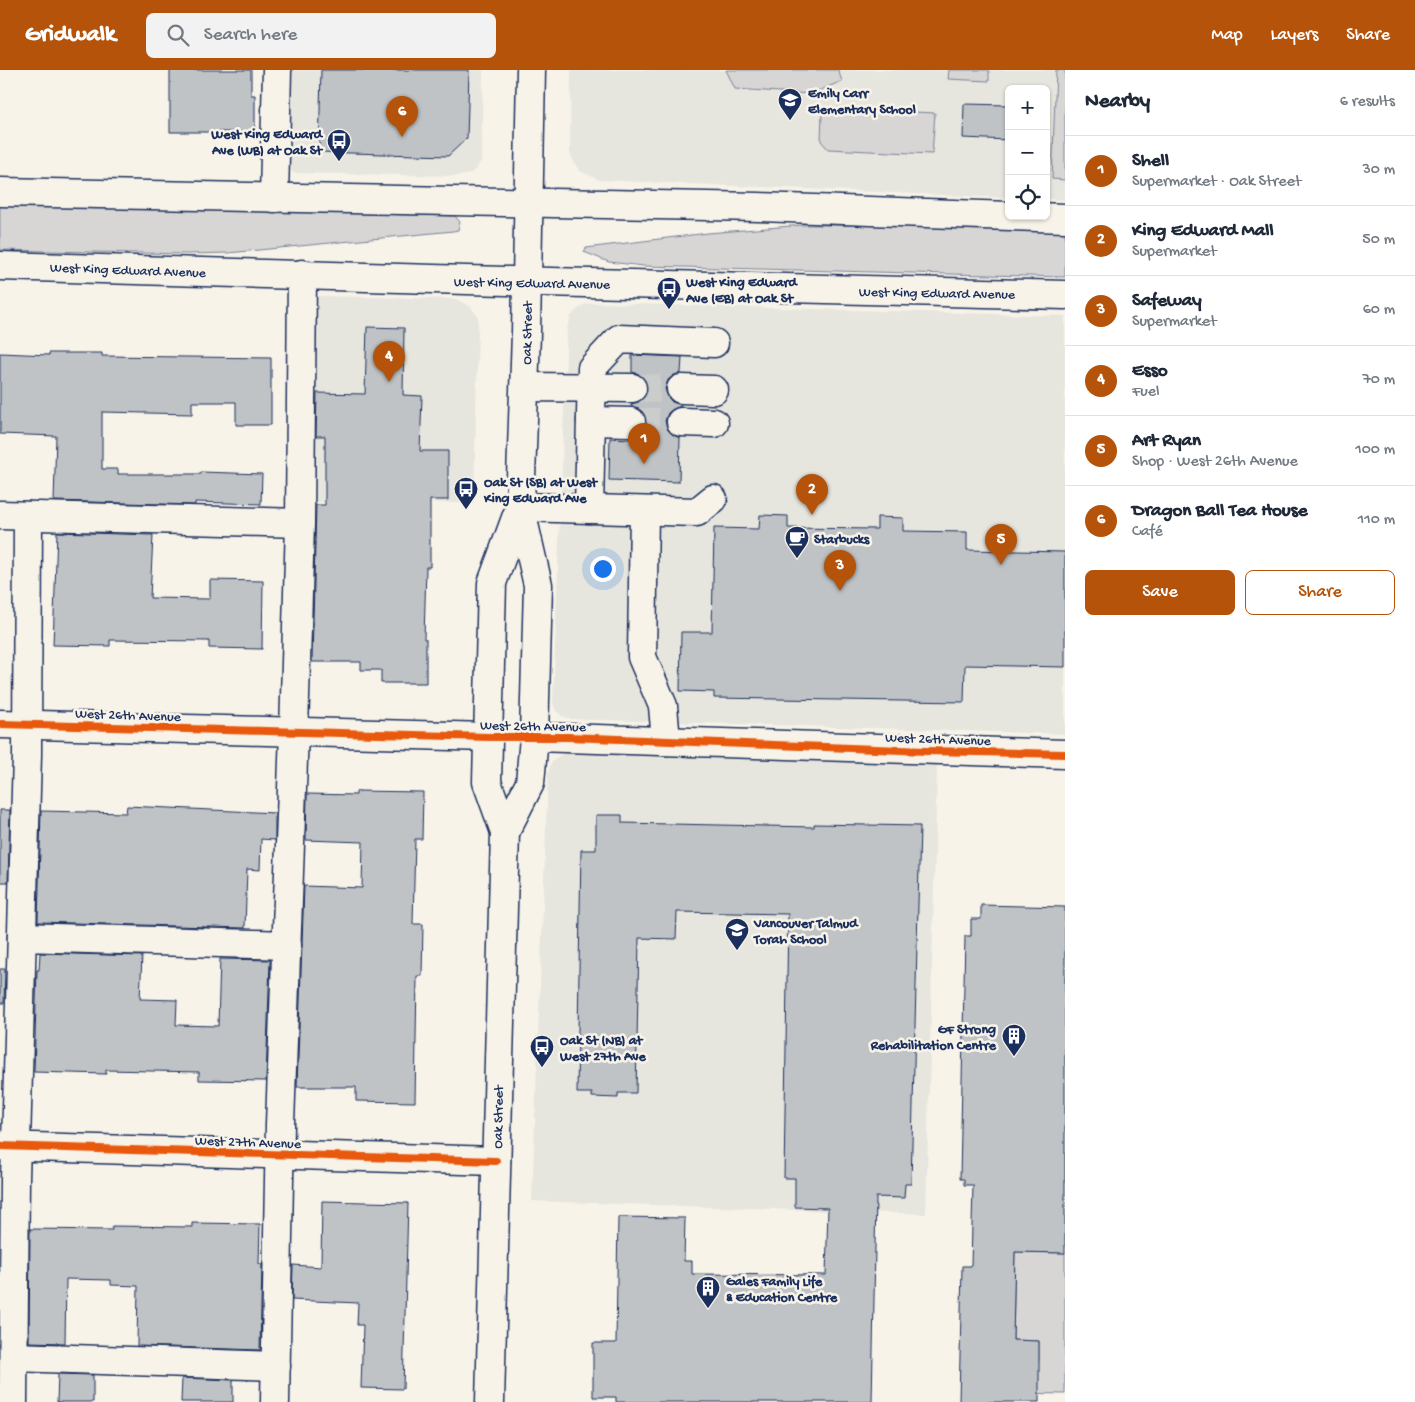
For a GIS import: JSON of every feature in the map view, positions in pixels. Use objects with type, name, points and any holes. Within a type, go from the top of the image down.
[{"type":"main road","points":[[274,198],[277,70]]},
{"type":"main road","name":"Oak Street","points":[[505,832],[530,783],[534,737],[538,585],[520,507],[525,387],[531,70]]},
{"type":"main road","points":[[0,192],[759,207],[1065,218]]},
{"type":"main road","name":"West King Edward Avenue","points":[[0,266],[1065,295]]},
{"type":"main road","points":[[275,1402],[279,1155],[300,523],[302,274]]},
{"type":"main road","points":[[589,509],[592,368],[619,339],[714,343]]},
{"type":"main road","points":[[525,387],[632,388]]},
{"type":"main road","points":[[681,389],[714,390]]},
{"type":"main road","points":[[591,421],[631,422]]},
{"type":"main road","points":[[680,422],[714,423]]},
{"type":"main road","points":[[520,507],[697,512],[713,499]]},
{"type":"main road","name":"Oak Street","points":[[490,1402],[505,832],[487,782],[492,583],[520,507]]},
{"type":"main road","points":[[644,511],[642,657],[663,706],[666,741]]},
{"type":"main road","points":[[0,515],[300,523]]},
{"type":"main road","points":[[12,1402],[14,1357],[8,1146],[22,937],[27,724],[28,516]]},
{"type":"main road","name":"West 26th Avenue","points":[[0,724],[488,737]]},
{"type":"main road","name":"West 26th Avenue","points":[[534,737],[1065,754]]},
{"type":"main road","points":[[22,937],[287,944]]},
{"type":"main road","name":"West 27th Avenue","points":[[8,1146],[496,1161]]},
{"type":"main road","points":[[14,1357],[276,1366]]},
{"type":"shaded area","points":[[277,70],[483,70],[481,161],[476,169],[469,174],[458,176],[294,173],[289,169],[285,153]]},
{"type":"shaded area","name":"Emily Carr Elementary School","points":[[571,70],[1065,70],[1065,200],[1050,199],[1050,85],[1005,85],[1005,198],[600,180],[580,171],[570,153]]},
{"type":"shaded area","points":[[726,70],[838,70],[842,81],[811,94],[735,89]]},
{"type":"shaded area","points":[[949,70],[989,70],[989,81],[948,79]]},
{"type":"shaded area","points":[[1056,70],[1065,70],[1065,180],[1052,179]]},
{"type":"shaded area","points":[[830,108],[935,113],[932,154],[828,149],[821,141],[822,113]]},
{"type":"shaded area","points":[[0,205],[455,216],[460,222],[458,230],[453,231],[228,253],[187,254],[0,250]]},
{"type":"shaded area","points":[[803,225],[886,225],[1065,232],[1065,277],[644,266],[609,262],[584,252],[586,248],[708,233]]},
{"type":"shaded area","points":[[316,296],[456,299],[471,307],[478,317],[474,503],[300,502]]},
{"type":"shaded area","points":[[586,304],[1065,316],[1065,734],[571,719],[562,716],[556,711],[553,702],[567,329],[571,316],[578,309]]},
{"type":"shaded area","name":"Vancouver Talmud Torah School","points":[[571,752],[937,763],[926,1214],[532,1201],[548,774],[551,763],[560,755]]},
{"type":"shaded area","points":[[1015,1252],[1065,1253],[1065,1394],[1011,1393],[1039,1361],[1039,1341],[1013,1340]]},
{"type":"building","points":[[170,70],[251,70],[251,95],[255,95],[255,132],[170,132]]},
{"type":"building","points":[[321,70],[469,70],[467,138],[448,156],[319,152]]},
{"type":"building","points":[[964,104],[1005,105],[1005,140],[963,138]]},
{"type":"building","points":[[367,327],[404,328],[403,395],[422,396],[420,451],[448,451],[448,500],[430,500],[430,567],[426,567],[424,639],[426,639],[426,683],[381,683],[381,670],[361,670],[361,662],[312,662],[316,505],[325,505],[325,436],[316,436],[317,393],[365,394]]},
{"type":"building","points":[[0,353],[49,355],[49,353],[102,353],[102,356],[271,358],[271,425],[236,425],[236,402],[192,402],[192,414],[102,412],[102,469],[118,469],[118,474],[201,474],[201,472],[262,474],[261,504],[195,502],[195,505],[54,501],[56,436],[0,434]]},
{"type":"building","points":[[632,355],[682,357],[681,373],[674,375],[668,380],[665,389],[672,402],[681,405],[668,413],[665,421],[668,430],[680,438],[679,482],[609,480],[610,438],[631,439],[644,431],[647,423],[644,414],[639,408],[631,406],[631,404],[639,402],[645,396],[648,389],[645,380],[639,374],[632,372]]},
{"type":"building","points":[[760,515],[788,516],[788,528],[877,529],[877,517],[903,518],[903,531],[967,532],[967,550],[1065,552],[1065,667],[965,665],[964,702],[714,698],[714,692],[680,691],[681,632],[712,632],[714,528],[759,529]]},
{"type":"building","points":[[57,532],[153,535],[150,598],[210,599],[210,580],[263,581],[262,649],[209,648],[209,641],[110,640],[110,646],[53,645]]},
{"type":"building","points":[[356,791],[423,792],[422,839],[415,839],[413,924],[423,924],[422,976],[417,976],[415,1102],[356,1101],[356,1087],[297,1087],[304,886],[362,888],[363,842],[306,840],[307,794],[356,795]]},
{"type":"building","points":[[127,806],[275,813],[275,840],[261,839],[260,870],[247,869],[245,928],[38,922],[41,811],[126,813]]},
{"type":"building","points":[[0,810],[10,810],[8,882],[0,882]]},
{"type":"building","points":[[596,815],[622,815],[622,823],[814,827],[814,824],[920,826],[911,1184],[905,1184],[904,1198],[876,1197],[872,1402],[616,1402],[616,1397],[593,1397],[593,1343],[616,1343],[618,1217],[685,1218],[684,1261],[692,1261],[692,1274],[826,1275],[828,1208],[795,1207],[795,1178],[784,1178],[788,914],[677,912],[676,939],[639,938],[636,1093],[618,1093],[618,1098],[592,1097],[592,1093],[577,1093],[581,850],[596,850]]},
{"type":"building","name":"GF Strong Rehabilitation Centre","points":[[981,905],[1065,907],[1065,1253],[1015,1252],[1013,1340],[1039,1341],[1039,1402],[959,1402],[962,1266],[971,1266],[973,1185],[964,1185],[964,1179],[960,1179],[965,936],[971,936],[971,919],[981,919]]},
{"type":"building","points":[[40,953],[142,956],[140,999],[177,1000],[176,1025],[218,1026],[220,959],[270,960],[266,1081],[199,1080],[199,1072],[106,1070],[106,1074],[34,1072],[37,970],[39,970]]},
{"type":"building","points":[[0,969],[5,969],[4,1003],[0,1003]]},
{"type":"building","points":[[322,1201],[408,1203],[403,1389],[361,1388],[363,1325],[357,1325],[358,1303],[292,1300],[293,1265],[321,1267]]},
{"type":"building","points":[[192,1223],[260,1224],[259,1264],[262,1264],[260,1350],[137,1346],[138,1286],[111,1285],[111,1280],[66,1279],[65,1343],[29,1342],[30,1229],[112,1230],[112,1226],[192,1227]]},
{"type":"building","points":[[58,1374],[93,1375],[93,1402],[57,1402]]},
{"type":"building","points":[[182,1378],[233,1380],[233,1402],[181,1402]]},
{"type":"tunnel","points":[[632,388],[681,389]]},
{"type":"tunnel","points":[[631,422],[681,422]]},
{"type":"cycle path","points":[[0,724],[488,737],[569,737],[926,751],[1065,754]]},
{"type":"cycle path","points":[[0,1146],[496,1161]]},
{"type":"place","name":"Emily Carr Elementary School","points":[[790,121]]},
{"type":"place","name":"Dragon Ball Tea House","points":[[402,137]]},
{"type":"place","name":"West King Edward Ave (WB) at Oak St","points":[[339,162]]},
{"type":"place","name":"West King Edward Ave (EB) at Oak St","points":[[669,310]]},
{"type":"place","name":"Esso","points":[[389,382]]},
{"type":"place","name":"Shell","points":[[644,464]]},
{"type":"place","name":"Oak St (SB) at West King Edward Ave","points":[[466,510]]},
{"type":"place","name":"King Edward Mall","points":[[812,515]]},
{"type":"place","name":"Starbucks","points":[[797,559]]},
{"type":"place","name":"Art Ryan","points":[[1001,565]]},
{"type":"place","name":"Safeway","points":[[840,591]]},
{"type":"place","name":"Vancouver Talmud Torah School","points":[[737,951]]},
{"type":"place","name":"GF Strong Rehabilitation Centre","points":[[1014,1057]]},
{"type":"place","name":"Oak St (NB) at West 27th Ave","points":[[542,1068]]},
{"type":"place","name":"Gales Family Life & Education Centre","points":[[708,1309]]}]
